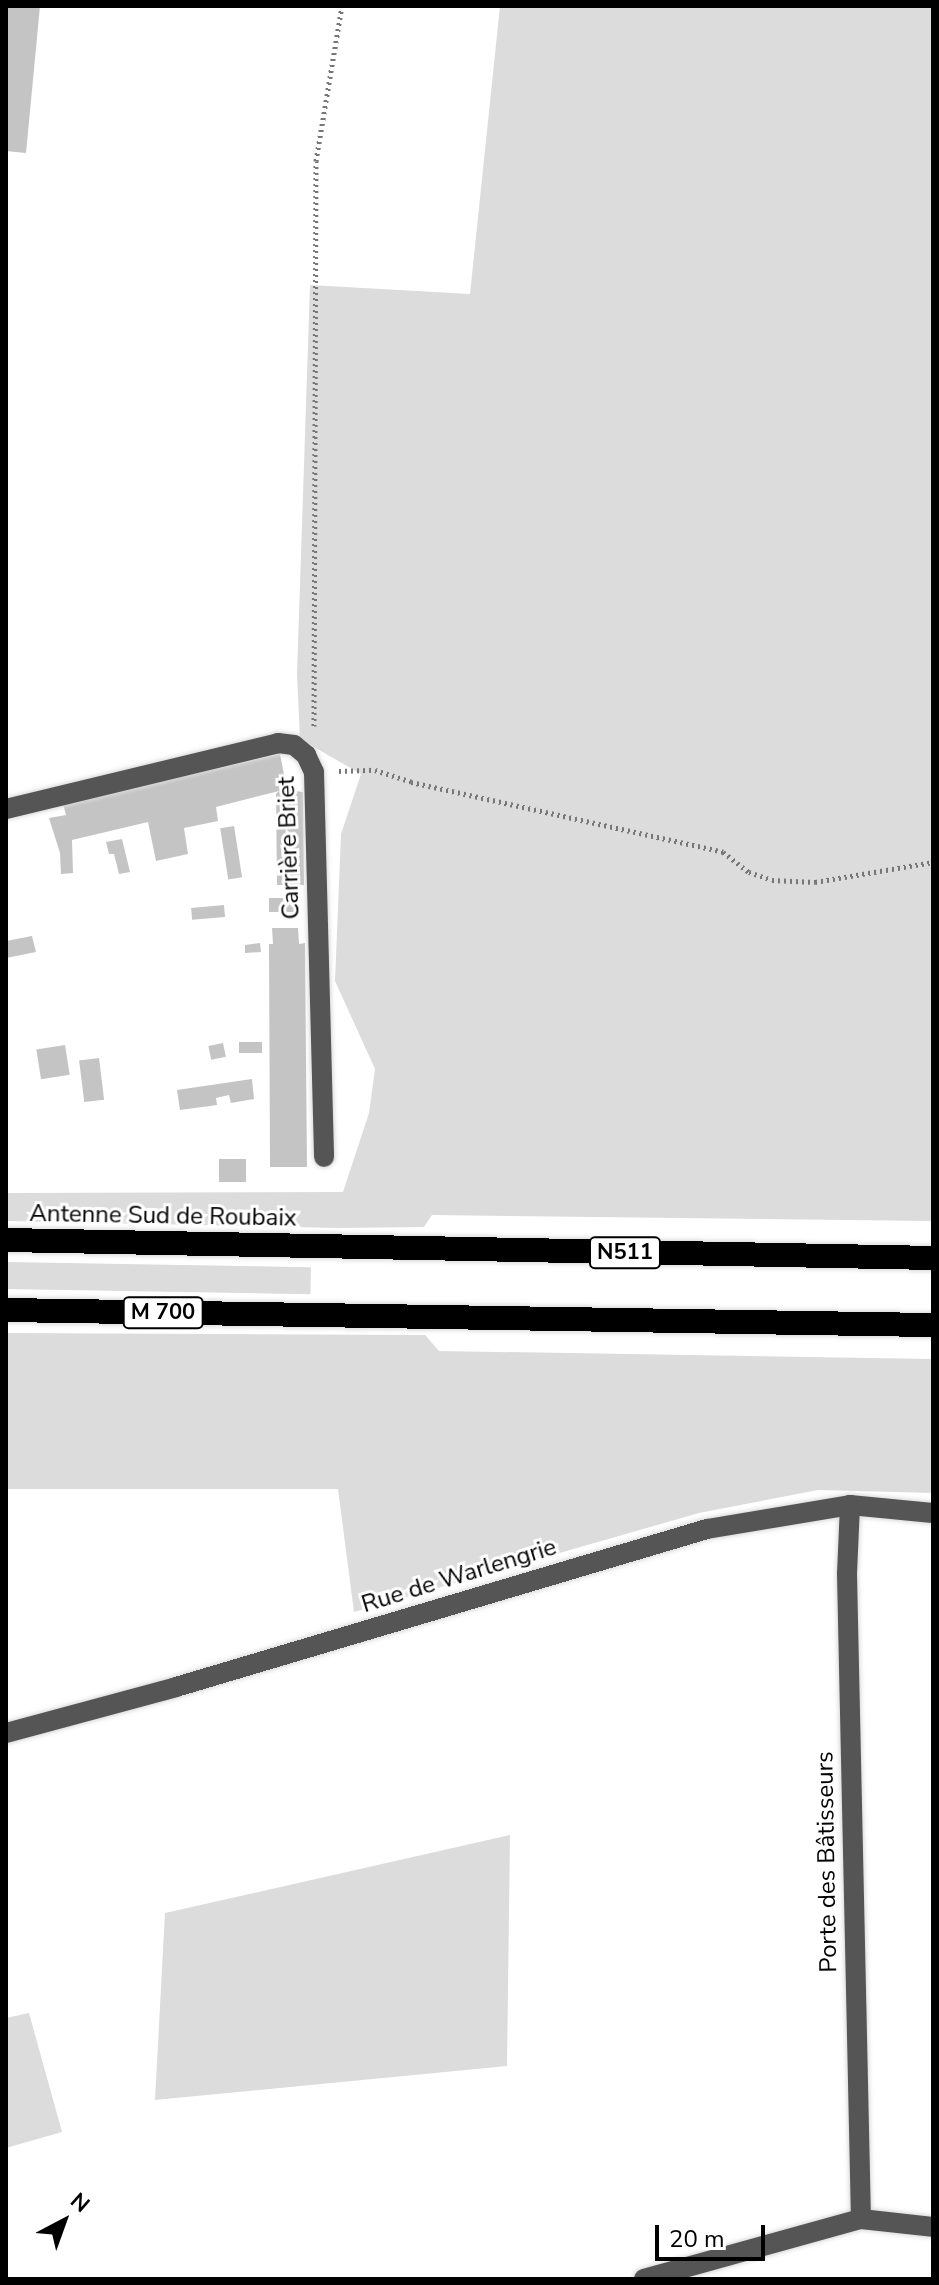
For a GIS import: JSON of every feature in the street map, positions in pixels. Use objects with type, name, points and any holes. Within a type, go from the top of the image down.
[{"type":"highway","name":"Antenne Sud de Roubaix","points":[[6,1240],[933,1258]]},
{"type":"highway","name":"M 700","points":[[6,1310],[933,1325]]},
{"type":"street","name":"Carrière Briet","points":[[6,809],[278,743],[294,745],[313,768],[324,1157]]},
{"type":"street","name":"Rue de Warlengrie","points":[[6,1733],[176,1687],[707,1529],[850,1505],[933,1513]]},
{"type":"street","name":"Porte des Bâtisseurs","points":[[850,1505],[847,1590],[861,2219]]},
{"type":"street","points":[[644,2279],[861,2219],[933,2227]]},
{"type":"path","points":[[342,6],[316,161],[313,768],[375,770],[426,785],[723,852],[749,872],[772,880],[815,882],[933,862]]},
{"type":"shaded area","points":[[500,6],[933,6],[933,1221],[432,1215],[424,1227],[339,1228],[6,1221],[6,1193],[343,1192],[369,1113],[375,1069],[335,981],[341,834],[361,774],[300,739],[297,674],[310,285],[470,294]]},
{"type":"shaded area","points":[[6,1262],[311,1267],[310,1294],[6,1289]]},
{"type":"shaded area","points":[[6,1333],[425,1335],[439,1351],[933,1359],[933,1493],[818,1490],[699,1513],[354,1612],[338,1489],[6,1489]]},
{"type":"shaded area","points":[[510,1835],[507,2066],[155,2100],[165,1913]]},
{"type":"shaded area","points":[[29,2013],[62,2132],[6,2148],[6,2018]]},
{"type":"building","points":[[6,6],[40,6],[26,153],[6,151]]},
{"type":"building","points":[[280,754],[287,790],[303,792],[304,885],[277,885],[276,794],[279,791],[216,807],[218,821],[184,828],[188,854],[156,861],[148,822],[72,840],[73,873],[61,874],[60,853],[49,818],[66,815],[63,804]]},
{"type":"building","points":[[234,826],[242,877],[228,880],[220,828]]},
{"type":"building","points":[[122,839],[130,872],[119,874],[114,854],[109,854],[106,842]]},
{"type":"building","points":[[269,898],[295,898],[295,912],[269,912]]},
{"type":"building","points":[[224,905],[225,917],[192,920],[191,908]]},
{"type":"building","points":[[272,928],[298,928],[299,944],[305,943],[307,1167],[270,1167],[269,944],[273,944]]},
{"type":"building","points":[[32,936],[36,952],[6,958],[6,941]]},
{"type":"building","points":[[260,943],[261,952],[245,953],[245,945]]},
{"type":"building","points":[[239,1042],[262,1042],[262,1053],[239,1053]]},
{"type":"building","points":[[223,1043],[226,1057],[211,1060],[208,1046]]},
{"type":"building","points":[[65,1045],[70,1075],[41,1079],[36,1050]]},
{"type":"building","points":[[99,1058],[104,1100],[84,1102],[79,1060]]},
{"type":"building","points":[[252,1079],[254,1099],[231,1103],[229,1095],[216,1098],[217,1105],[180,1110],[177,1090]]},
{"type":"building","points":[[219,1159],[246,1159],[246,1182],[219,1182]]}]
